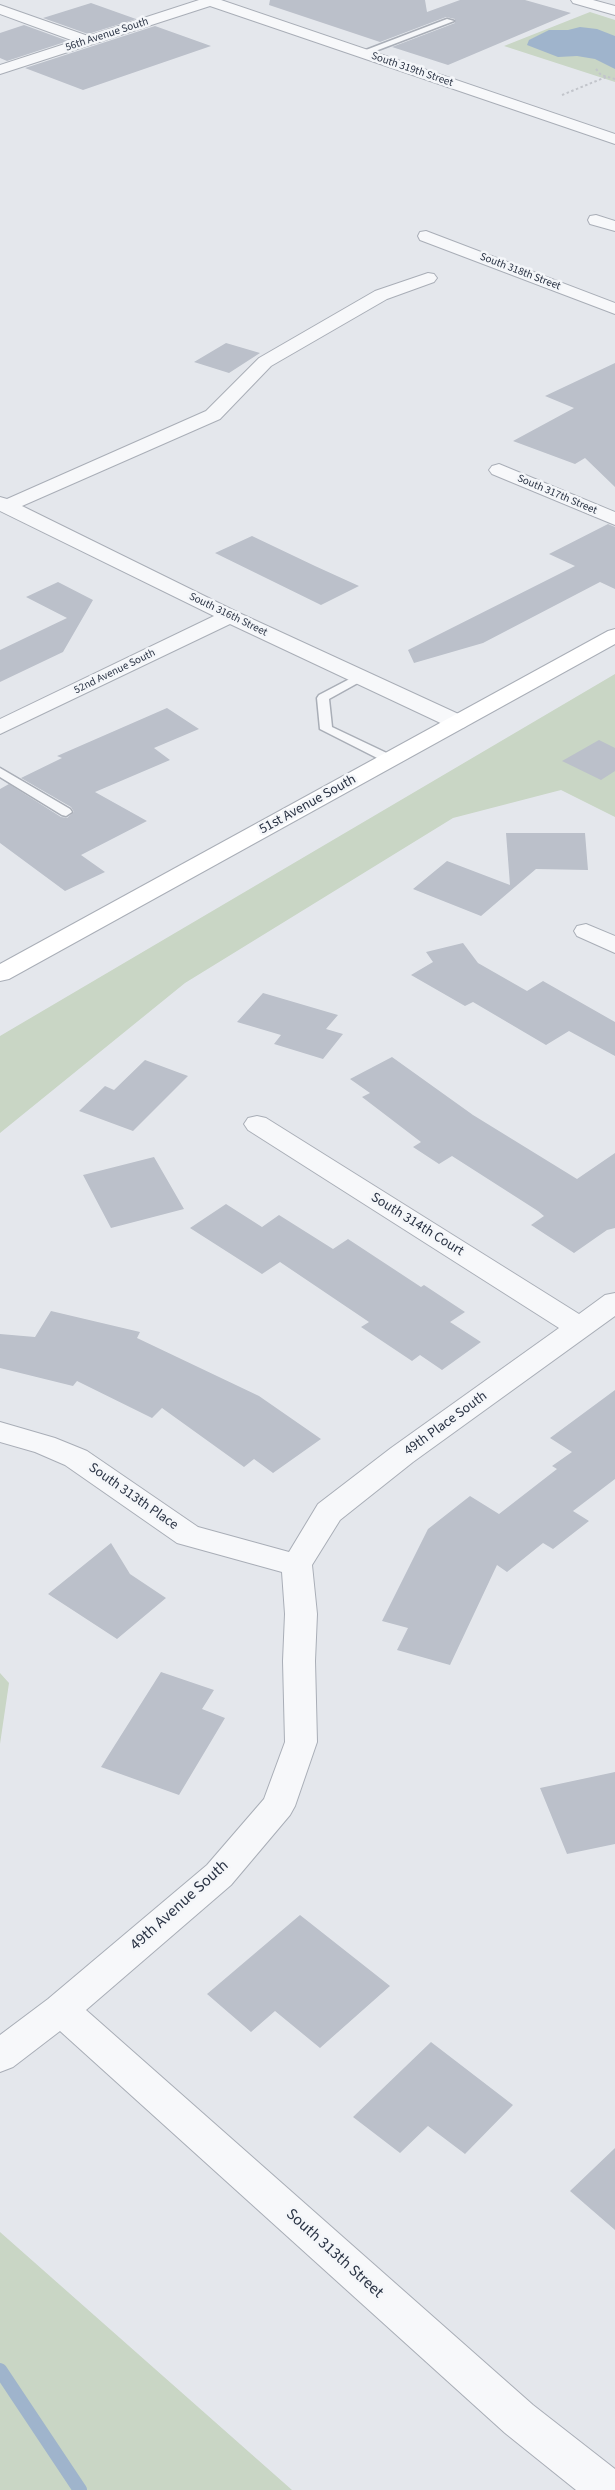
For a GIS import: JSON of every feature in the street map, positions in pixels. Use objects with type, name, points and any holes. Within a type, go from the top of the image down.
[{"type":"main road","name":"51st Avenue South","points":[[0,974],[615,635]]},
{"type":"street","name":"56th Avenue South","points":[[0,70],[212,0]]},
{"type":"street","name":"South 319th Street","points":[[212,0],[615,139]]},
{"type":"street","points":[[578,0],[615,11]]},
{"type":"street","points":[[0,9],[87,42]]},
{"type":"street","points":[[596,220],[615,226]]},
{"type":"street","name":"South 318th Street","points":[[426,236],[614,308]]},
{"type":"street","points":[[4,504],[212,415],[265,362],[317,330],[381,295],[428,278]]},
{"type":"street","name":"South 317th Street","points":[[499,470],[615,519]]},
{"type":"street","name":"South 316th Street","points":[[4,504],[230,616],[457,722]]},
{"type":"street","name":"52nd Avenue South","points":[[0,727],[230,616]]},
{"type":"street","points":[[586,931],[615,946]]},
{"type":"street","name":"South 314th Court","points":[[257,1124],[578,1327]]},
{"type":"street","name":"49th Place South","points":[[297,1565],[329,1512],[402,1455],[615,1302]]},
{"type":"street","name":"South 313th Place","points":[[0,1432],[45,1445],[76,1458],[166,1522],[188,1535],[297,1565]]},
{"type":"street","name":"49th Avenue South","points":[[0,2056],[61,2010],[219,1874],[278,1806],[300,1742],[298,1661],[301,1614],[297,1565]]},
{"type":"street","name":"South 313th Street","points":[[61,2010],[519,2418],[598,2482],[612,2490]]},
{"type":"lane","points":[[362,53],[450,21]]},
{"type":"lane","points":[[361,677],[323,698],[326,729],[390,759]]},
{"type":"lane","points":[[0,772],[66,812]]},
{"type":"path","points":[[596,69],[606,77],[615,79]]},
{"type":"path","points":[[527,109],[606,77]]},
{"type":"green space","points":[[590,12],[615,20],[615,82],[504,46]]},
{"type":"green space","points":[[615,674],[615,817],[561,790],[453,818],[185,983],[0,1133],[0,1036]]},
{"type":"green space","points":[[0,1673],[9,1683],[0,1744]]},
{"type":"green space","points":[[0,2232],[292,2490],[0,2490]]},
{"type":"water","points":[[580,27],[597,29],[615,36],[615,69],[595,59],[577,56],[558,57],[527,45],[529,40],[549,30],[568,30]]},
{"type":"building","points":[[270,0],[425,0],[427,12],[460,0],[525,0],[571,13],[448,65],[392,47],[455,23],[455,19],[446,17],[380,42],[269,5]]},
{"type":"building","points":[[91,3],[136,19],[88,34],[43,18]]},
{"type":"building","points":[[24,25],[68,41],[7,61],[0,58],[0,33]]},
{"type":"building","points":[[155,26],[211,46],[83,90],[25,68]]},
{"type":"building","points":[[226,343],[260,353],[229,373],[194,362]]},
{"type":"building","points":[[615,363],[615,487],[585,458],[575,464],[513,441],[574,408],[545,396]]},
{"type":"building","points":[[608,524],[615,527],[615,589],[600,582],[483,643],[414,663],[408,650],[575,566],[549,554]]},
{"type":"building","points":[[252,536],[359,586],[321,605],[215,553]]},
{"type":"building","points":[[58,582],[93,600],[63,652],[0,682],[0,650],[67,618],[26,597]]},
{"type":"building","points":[[167,708],[199,729],[154,748],[170,760],[95,792],[147,821],[81,855],[105,872],[65,891],[0,843],[0,789],[9,784],[61,817],[67,818],[74,812],[71,807],[21,778],[62,758],[57,756]]},
{"type":"building","points":[[599,740],[615,748],[615,771],[601,780],[562,761]]},
{"type":"building","points":[[506,833],[585,833],[588,870],[536,869],[481,916],[413,889],[447,861],[510,885]]},
{"type":"building","points":[[463,943],[478,963],[527,991],[543,981],[615,1022],[615,1056],[569,1031],[546,1045],[473,1002],[465,1006],[411,975],[433,962],[426,952]]},
{"type":"building","points":[[263,993],[338,1015],[326,1029],[343,1034],[323,1059],[274,1044],[281,1035],[237,1022]]},
{"type":"building","points":[[392,1057],[473,1115],[577,1179],[615,1153],[615,1228],[607,1230],[574,1253],[531,1225],[544,1216],[538,1211],[452,1156],[439,1164],[413,1147],[421,1142],[362,1097],[370,1093],[350,1079]]},
{"type":"building","points":[[145,1060],[188,1076],[133,1131],[79,1111],[105,1086],[114,1090]]},
{"type":"building","points":[[154,1157],[184,1209],[111,1228],[83,1175]]},
{"type":"building","points":[[226,1204],[262,1227],[279,1215],[333,1249],[348,1239],[421,1287],[424,1285],[465,1312],[450,1322],[481,1342],[442,1370],[420,1355],[412,1361],[361,1327],[369,1322],[280,1262],[262,1274],[190,1228]]},
{"type":"building","points":[[51,1311],[140,1332],[137,1338],[259,1396],[321,1439],[273,1473],[254,1459],[244,1467],[162,1408],[152,1418],[77,1381],[73,1386],[0,1368],[0,1334],[35,1337]]},
{"type":"building","points":[[615,1390],[615,1479],[573,1511],[589,1521],[553,1549],[543,1543],[507,1572],[497,1565],[450,1665],[397,1650],[408,1628],[382,1621],[428,1529],[470,1496],[499,1514],[557,1469],[552,1466],[572,1452],[550,1438]]},
{"type":"building","points":[[111,1543],[130,1574],[166,1598],[117,1639],[48,1594]]},
{"type":"building","points":[[161,1672],[214,1690],[202,1709],[225,1718],[179,1795],[101,1767]]},
{"type":"building","points":[[615,1772],[615,1844],[567,1854],[540,1788]]},
{"type":"building","points":[[300,1915],[390,1986],[320,2048],[275,2011],[251,2032],[207,1994]]},
{"type":"building","points":[[431,2042],[513,2105],[465,2154],[428,2126],[400,2153],[353,2117]]},
{"type":"building","points":[[615,2148],[615,2230],[570,2191]]},
{"type":"waterway","points":[[0,2370],[80,2490]]}]
